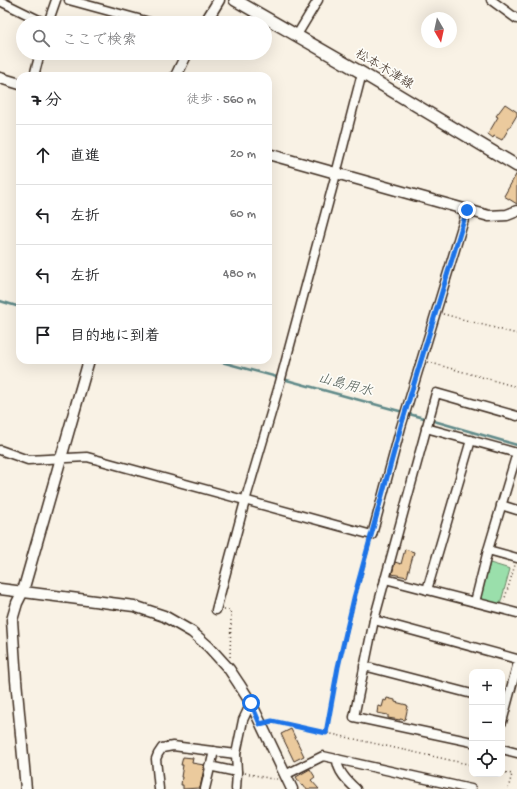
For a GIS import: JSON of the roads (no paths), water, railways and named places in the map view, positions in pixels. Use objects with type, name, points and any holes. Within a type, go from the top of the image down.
[{"type":"main road","name":"松本木津線","points":[[235,0],[263,16]]},
{"type":"main road","name":"松本木津線","points":[[272,21],[362,72],[517,166]]},
{"type":"street","points":[[50,16],[56,0]]},
{"type":"street","points":[[69,0],[128,16]]},
{"type":"street","points":[[209,16],[219,0]]},
{"type":"street","points":[[297,35],[318,0]]},
{"type":"street","points":[[491,0],[517,19]]},
{"type":"street","points":[[0,1],[31,16]]},
{"type":"street","points":[[35,72],[38,60]]},
{"type":"street","points":[[178,72],[184,60]]},
{"type":"street","points":[[216,610],[245,500],[279,386],[362,72]]},
{"type":"street","points":[[0,78],[16,83]]},
{"type":"street","points":[[272,155],[489,216],[507,215],[517,211]]},
{"type":"street","points":[[0,450],[28,460],[87,457],[372,535],[401,426],[467,210]]},
{"type":"street","points":[[26,789],[12,620],[17,603],[23,591],[89,364]]},
{"type":"street","points":[[469,741],[354,717],[374,620],[436,393],[517,416]]},
{"type":"street","points":[[426,428],[517,453],[488,550],[475,602]]},
{"type":"street","points":[[427,590],[471,440]]},
{"type":"street","points":[[501,505],[517,510]]},
{"type":"street","points":[[488,550],[517,558]]},
{"type":"street","points":[[385,579],[517,613]]},
{"type":"street","points":[[0,589],[117,603],[149,610],[174,621],[192,632],[209,647],[229,669],[251,703],[292,789]]},
{"type":"street","points":[[374,620],[517,659]]},
{"type":"street","points":[[364,666],[469,693]]},
{"type":"street","points":[[505,699],[517,666]]},
{"type":"street","points":[[236,789],[238,772],[236,754],[243,720],[251,703]]},
{"type":"street","points":[[159,789],[156,759],[162,748],[173,746],[236,754]]},
{"type":"street","points":[[205,789],[214,750]]},
{"type":"street","points":[[505,750],[517,753]]},
{"type":"street","points":[[285,775],[323,756],[471,789]]},
{"type":"street","points":[[337,759],[337,766],[356,789]]},
{"type":"street","points":[[210,766],[238,772]]},
{"type":"waterway","name":"山島用水","points":[[0,301],[16,306]]},
{"type":"waterway","name":"山島用水","points":[[229,364],[277,377]]},
{"type":"waterway","name":"山島用水","points":[[283,379],[403,412]]},
{"type":"waterway","name":"山島用水","points":[[409,414],[424,418]]},
{"type":"waterway","name":"山島用水","points":[[434,421],[517,445]]}]
